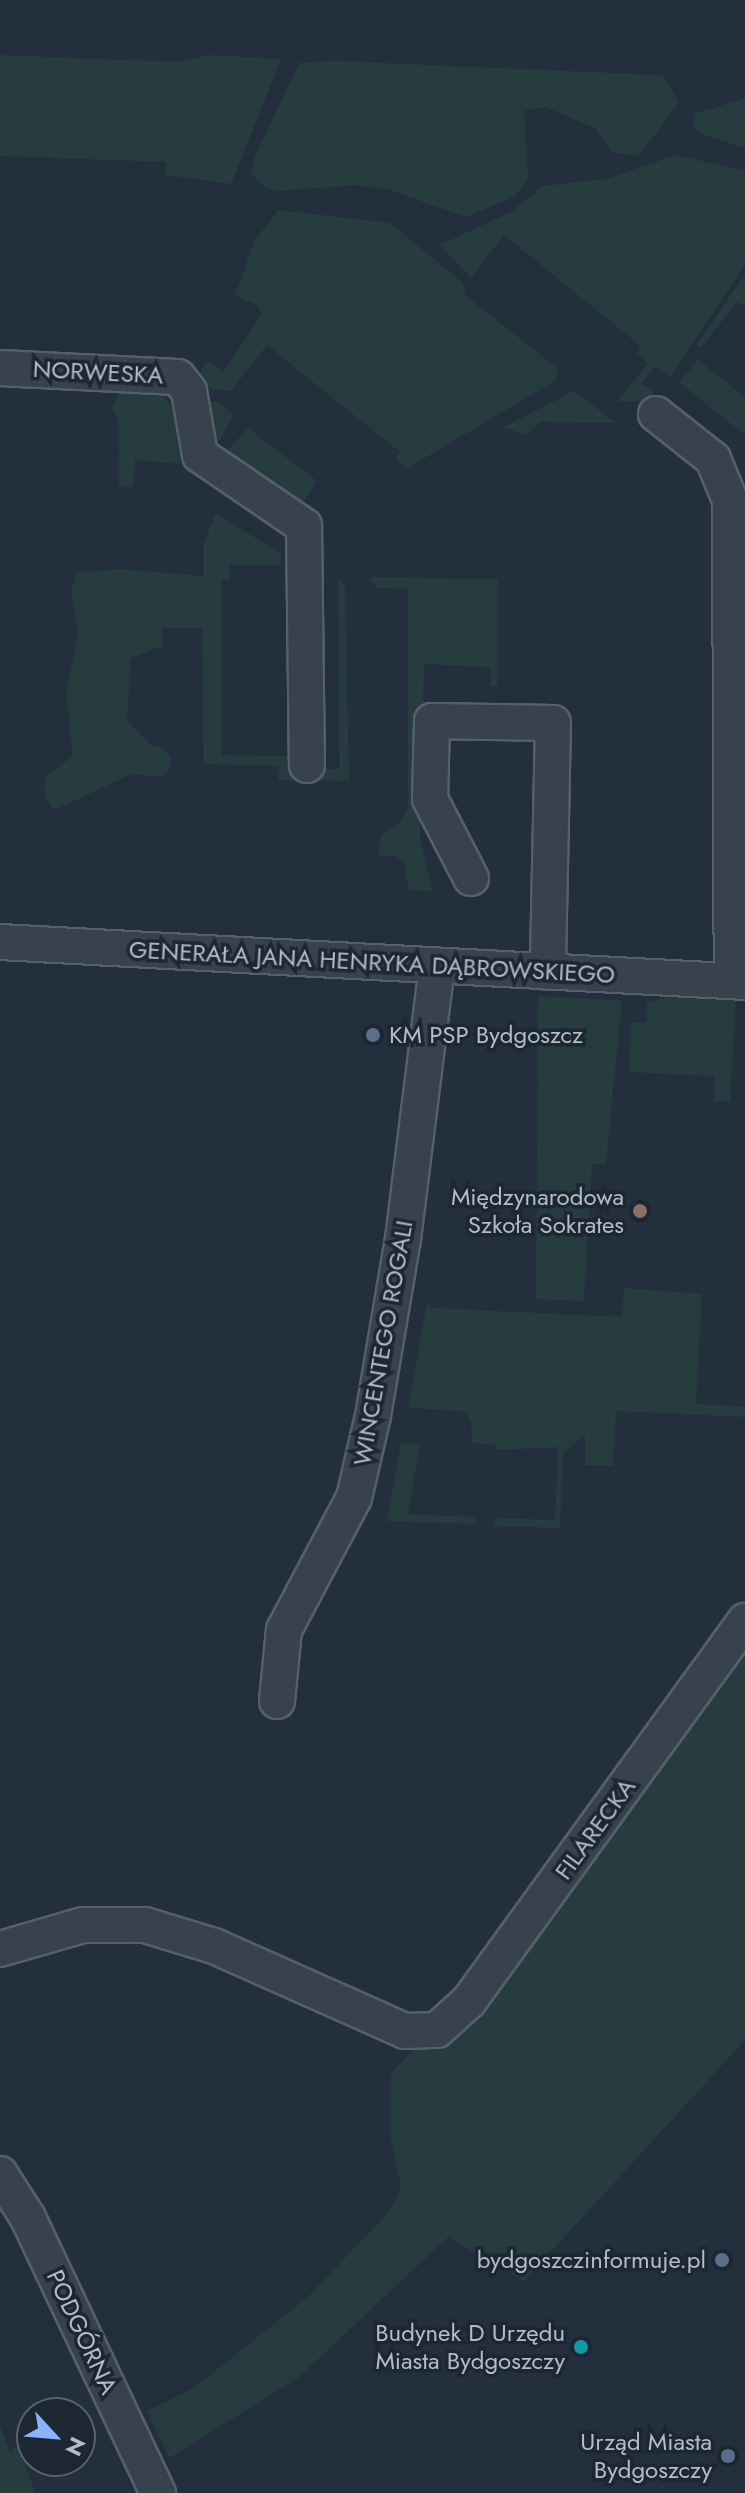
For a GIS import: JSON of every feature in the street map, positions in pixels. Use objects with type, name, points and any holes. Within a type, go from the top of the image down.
[{"type":"street","name":"NORWESKA","points":[[0,368],[178,377],[189,391],[200,455],[304,526],[307,765]]},
{"type":"street","points":[[656,414],[713,459],[730,500],[738,982]]},
{"type":"street","points":[[471,878],[430,799],[432,721],[553,723],[548,972]]},
{"type":"street","name":"GENERAŁA JANA HENRYKA DĄBROWSKIEGO","points":[[0,942],[738,982]]},
{"type":"street","name":"WINCENTEGO ROGALI","points":[[277,1701],[284,1630],[345,1521],[373,1416],[403,1239],[437,967]]},
{"type":"street","name":"FILARECKA","points":[[0,1949],[83,1925],[145,1925],[235,1955],[405,2031],[437,2030],[463,2009],[745,1621]]},
{"type":"street","name":"PODGÓRNA","points":[[0,2174],[28,2218],[158,2493]]},
{"type":"green space","points":[[0,55],[176,62],[211,55],[281,59],[231,184],[166,175],[166,162],[0,156]]},
{"type":"green space","points":[[336,61],[662,75],[679,102],[639,156],[611,152],[596,129],[546,107],[524,111],[528,178],[515,196],[466,217],[390,190],[357,185],[277,191],[263,186],[251,173],[253,161],[299,63]]},
{"type":"green space","points":[[745,98],[745,148],[700,134],[693,126],[695,114]]},
{"type":"green space","points":[[676,155],[745,171],[745,266],[670,377],[656,366],[640,384],[654,391],[647,402],[617,401],[648,363],[637,353],[641,346],[504,235],[471,278],[440,245],[511,212],[543,186],[606,179]]},
{"type":"green space","points":[[278,210],[390,223],[463,283],[466,296],[556,367],[558,379],[408,468],[396,459],[400,452],[267,345],[231,391],[192,387],[206,361],[224,371],[262,314],[257,305],[235,296],[254,241]]},
{"type":"green space","points":[[745,274],[745,307],[737,302],[701,348],[697,345]]},
{"type":"green space","points":[[698,360],[745,397],[745,435],[679,382]]},
{"type":"green space","points":[[120,390],[164,396],[180,420],[180,464],[135,460],[133,487],[119,486],[118,419],[112,408]]},
{"type":"green space","points":[[574,391],[616,423],[541,422],[525,435],[504,427]]},
{"type":"green space","points":[[205,402],[218,402],[234,415],[213,451]]},
{"type":"green space","points":[[248,428],[317,481],[298,511],[220,459]]},
{"type":"green space","points":[[216,513],[281,554],[281,565],[230,565],[230,580],[222,580],[222,755],[292,756],[293,768],[339,769],[338,580],[345,586],[349,781],[278,780],[279,766],[203,764],[202,628],[162,628],[162,646],[131,658],[127,720],[150,744],[164,749],[171,759],[169,771],[163,777],[132,774],[54,810],[44,796],[45,777],[73,756],[66,692],[78,635],[71,591],[77,573],[118,569],[203,576],[203,545]]},
{"type":"green space","points":[[370,577],[498,579],[497,686],[491,686],[490,667],[424,664],[420,838],[433,891],[409,890],[404,864],[396,856],[378,855],[381,835],[398,825],[408,809],[408,596],[406,589],[376,588]]},
{"type":"green space","points":[[538,996],[622,1001],[606,1164],[592,1164],[584,1301],[536,1299]]},
{"type":"green space","points":[[669,997],[736,1000],[730,1102],[714,1101],[714,1076],[629,1072],[631,1022],[646,1023],[647,1002]]},
{"type":"green space","points":[[624,1288],[702,1294],[696,1404],[745,1407],[745,1417],[616,1411],[613,1466],[585,1465],[585,1435],[563,1453],[560,1528],[494,1526],[495,1518],[555,1520],[558,1447],[495,1450],[495,1445],[472,1443],[471,1420],[463,1411],[408,1408],[427,1303],[434,1308],[622,1317]]},
{"type":"green space","points":[[401,1443],[420,1444],[408,1514],[476,1517],[476,1524],[387,1521]]},
{"type":"green space","points":[[745,1621],[745,2040],[524,2281],[448,2237],[298,2378],[169,2458],[147,2411],[195,2387],[308,2297],[389,2212],[401,2187],[390,2134],[391,2073],[423,2041]]},
{"type":"green space","points":[[0,2426],[10,2453],[16,2446],[16,2477],[29,2477],[35,2493],[0,2493]]},
{"type":"place","name":"KM PSP Bydgoszcz","points":[[373,1035]]},
{"type":"place","name":"Międzynarodowa Szkoła Sokrates","points":[[640,1211]]},
{"type":"place","name":"bydgoszczinformuje.pl","points":[[722,2260]]},
{"type":"place","name":"Budynek D Urzędu Miasta Bydgoszczy","points":[[581,2347]]},
{"type":"place","name":"Urząd Miasta Bydgoszczy","points":[[728,2456]]}]
